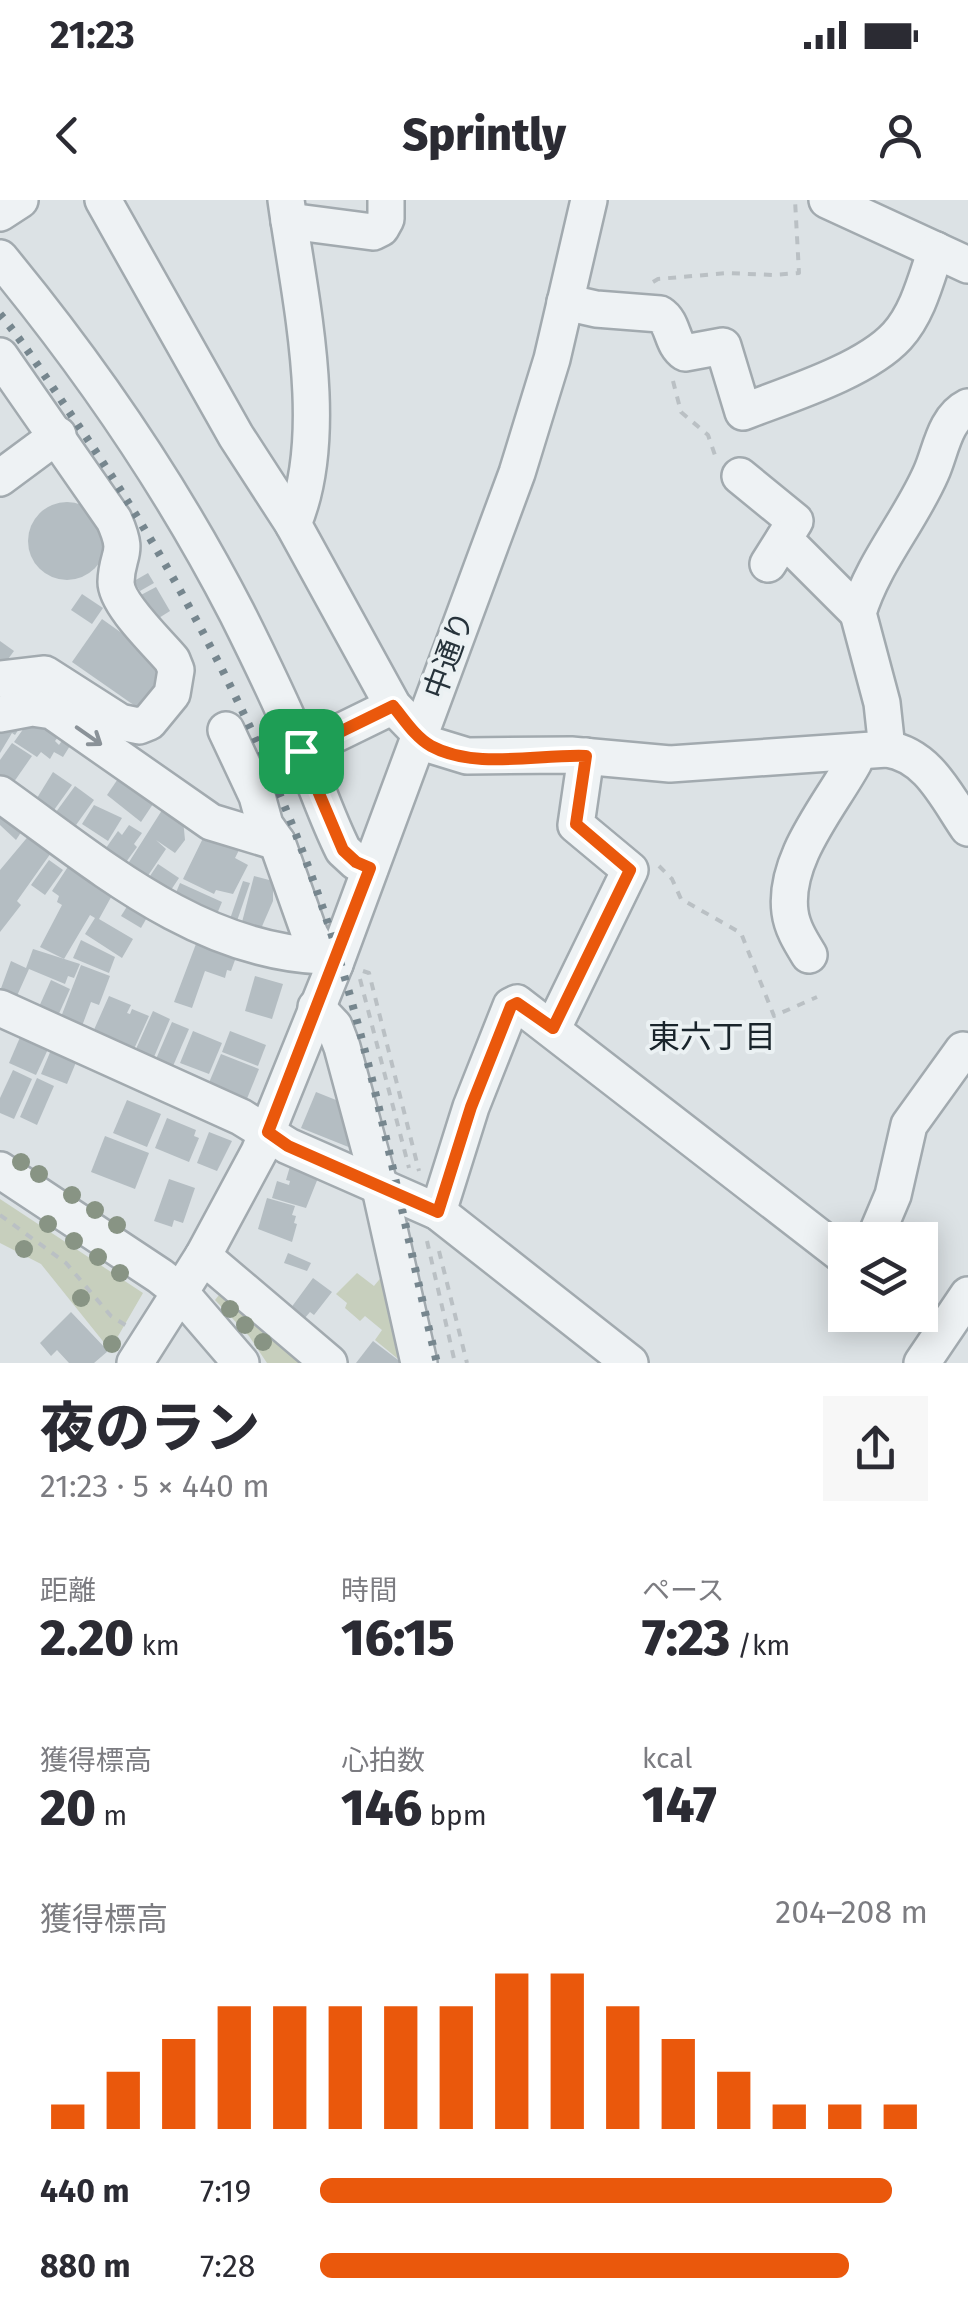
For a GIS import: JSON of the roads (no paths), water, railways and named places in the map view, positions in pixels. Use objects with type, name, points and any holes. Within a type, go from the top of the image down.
[{"type":"street","points":[[0,213],[20,200]]},
{"type":"street","points":[[103,200],[236,436],[293,524],[393,706],[430,746],[467,756],[586,756],[670,764],[872,751],[910,755],[922,763],[964,815]]},
{"type":"street","points":[[293,524],[304,489],[311,416],[310,358],[288,210],[373,232],[382,228],[386,219],[386,200]]},
{"type":"street","name":"中通り","points":[[133,1346],[179,1291],[202,1256],[268,1132],[338,962],[537,413],[589,200]]},
{"type":"street","points":[[565,302],[596,310],[651,311],[667,319],[678,349],[684,353],[723,346],[743,412],[815,384],[900,334],[916,305],[952,258],[827,200]]},
{"type":"street","points":[[0,258],[114,409],[187,526],[236,612],[343,850],[370,868]]},
{"type":"street","points":[[0,679],[45,674],[120,722],[139,726],[149,722],[162,708],[176,684],[172,660],[116,588],[124,542],[114,520],[6,364]]},
{"type":"street","points":[[858,613],[931,473],[941,440],[959,411],[968,407]]},
{"type":"street","points":[[0,478],[58,435]]},
{"type":"street","points":[[728,475],[795,521],[776,551],[858,613],[882,703],[872,751],[854,762],[812,832],[791,884],[790,918],[809,955]]},
{"type":"street","points":[[301,751],[393,706]]},
{"type":"street","points":[[0,714],[32,708],[52,710],[201,816],[256,838],[277,842]]},
{"type":"street","points":[[226,730],[257,796],[265,825],[277,842],[310,935],[338,962]]},
{"type":"street","points":[[553,1028],[630,870],[576,824],[586,756]]},
{"type":"street","points":[[0,794],[191,923],[215,933],[338,962]]},
{"type":"street","points":[[434,1231],[471,1107],[511,1006],[517,1003],[828,1243]]},
{"type":"street","points":[[0,1008],[268,1132],[288,1146],[394,1177],[434,1231],[630,1363]]},
{"type":"street","points":[[316,1008],[334,1026],[394,1177],[419,1363]]},
{"type":"street","points":[[881,1222],[909,1126],[963,1050]]},
{"type":"street","points":[[0,1170],[179,1291],[241,1363]]},
{"type":"street","points":[[202,1256],[329,1363]]},
{"type":"street","points":[[938,1319],[968,1295]]},
{"type":"street","points":[[922,1363],[929,1332]]},
{"type":"railway","points":[[0,314],[74,419],[160,556],[200,627],[271,774],[329,925],[352,1003],[437,1363]]},
{"type":"district","name":"東六丁目","points":[[712,1037]]}]
